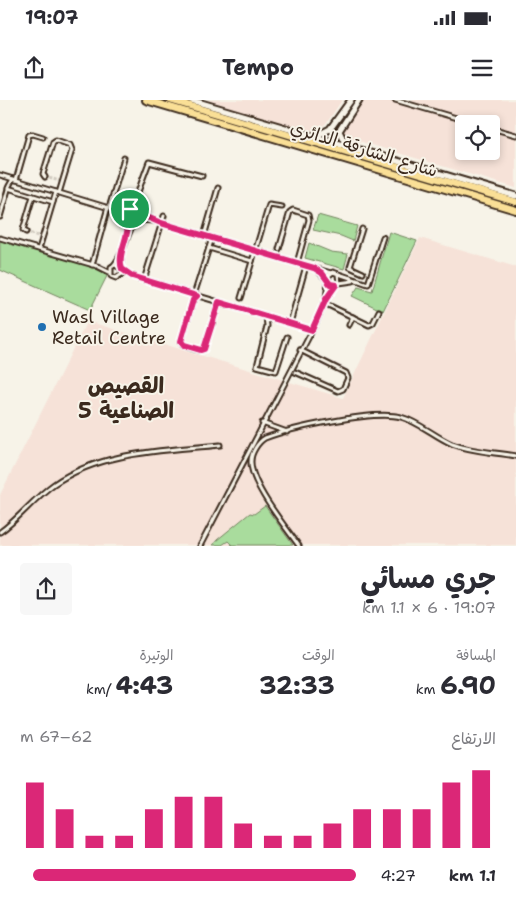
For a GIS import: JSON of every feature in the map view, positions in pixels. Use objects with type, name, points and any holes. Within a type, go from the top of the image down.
[{"type":"highway","name":"شارع الشارقة الدائري","points":[[146,100],[516,210]]},
{"type":"highway","name":"شارع الشارقة الدائري","points":[[170,100],[516,202]]},
{"type":"highway","points":[[482,186],[489,194]]},
{"type":"street","points":[[191,100],[516,196]]},
{"type":"street","points":[[316,136],[324,134],[332,126],[350,100]]},
{"type":"street","points":[[332,126],[331,134],[334,135],[339,131],[359,100]]},
{"type":"street","points":[[395,100],[455,118]]},
{"type":"street","points":[[339,131],[346,146]]},
{"type":"street","points":[[500,131],[516,135]]},
{"type":"street","points":[[0,217],[8,188],[15,180],[29,135],[43,136]]},
{"type":"street","points":[[39,249],[53,202],[68,165],[72,146],[54,141],[43,174],[45,177]]},
{"type":"street","points":[[92,265],[124,158]]},
{"type":"street","points":[[127,236],[127,217],[141,189],[151,161],[202,176]]},
{"type":"street","points":[[0,175],[108,207],[136,220],[155,221]]},
{"type":"street","points":[[8,188],[53,202]]},
{"type":"street","points":[[204,236],[218,188]]},
{"type":"street","points":[[120,277],[121,255],[127,236],[139,212],[141,189]]},
{"type":"street","points":[[26,232],[23,230],[33,196]]},
{"type":"street","points":[[241,298],[269,205],[282,207]]},
{"type":"street","points":[[108,207],[130,209],[161,223],[356,281],[369,283],[383,237]]},
{"type":"street","points":[[279,249],[290,212],[295,211],[308,215],[310,220],[297,263]]},
{"type":"street","points":[[144,280],[164,216]]},
{"type":"street","points":[[362,229],[350,267],[363,273]]},
{"type":"street","points":[[0,238],[92,265],[121,268],[132,276],[144,280],[312,331]]},
{"type":"street","points":[[212,238],[181,342],[182,345],[201,350],[204,349],[219,302]]},
{"type":"street","points":[[209,248],[252,261]]},
{"type":"street","points":[[110,272],[121,255]]},
{"type":"street","points":[[97,266],[110,272],[114,278],[132,276]]},
{"type":"street","points":[[290,323],[306,266]]},
{"type":"street","points":[[314,268],[328,281],[337,284],[356,281]]},
{"type":"street","points":[[325,301],[331,273]]},
{"type":"street","points":[[200,546],[262,422],[312,331],[325,301],[337,284],[338,275]]},
{"type":"street","points":[[325,301],[353,317],[372,325],[379,311]]},
{"type":"street","points":[[266,316],[267,326],[257,366],[276,371],[287,337]]},
{"type":"street","points":[[349,325],[353,317]]},
{"type":"street","points":[[295,372],[338,391],[343,390],[348,378],[346,373],[300,350]]},
{"type":"street","points":[[299,546],[260,487],[251,462],[252,456],[262,440],[345,420],[392,416],[411,421],[442,439],[466,448],[516,456]]},
{"type":"street","points":[[262,422],[276,429],[290,432]]},
{"type":"street","points":[[0,532],[50,487],[91,466],[140,454],[220,445]]},
{"type":"shaded area","points":[[203,100],[342,100],[328,121],[314,135]]},
{"type":"shaded area","points":[[362,100],[516,100],[516,188],[338,135]]},
{"type":"shaded area","name":"القصيص الصناعية 5","points":[[420,238],[516,267],[516,545],[0,545],[0,495],[87,321],[343,398]]},
{"type":"green space","points":[[318,215],[357,226],[353,241],[341,236],[313,230]]},
{"type":"green space","points":[[389,232],[417,241],[383,311],[352,296],[358,287],[372,291]]},
{"type":"green space","points":[[0,238],[109,272],[90,310],[0,270]]},
{"type":"green space","points":[[309,243],[331,252],[348,254],[344,269],[305,258]]},
{"type":"green space","points":[[265,506],[293,545],[232,545],[228,541],[222,545],[213,545],[250,513],[254,514]]},
{"type":"tunnel","points":[[45,177],[60,181]]},
{"type":"tunnel","points":[[26,232],[41,237]]},
{"type":"place","name":"Wasl Village Retail Centre","points":[[42,327]]},
{"type":"district","name":"القصيص الصناعية 5","points":[[126,398]]},
{"type":"route","points":[[130,209],[136,209],[140,214],[161,223],[314,268],[325,276],[331,285],[336,285],[326,299],[312,330],[219,302],[204,349],[202,351],[181,344],[193,300],[197,296],[132,276],[121,268],[121,255],[128,232],[127,214],[130,209]]}]
